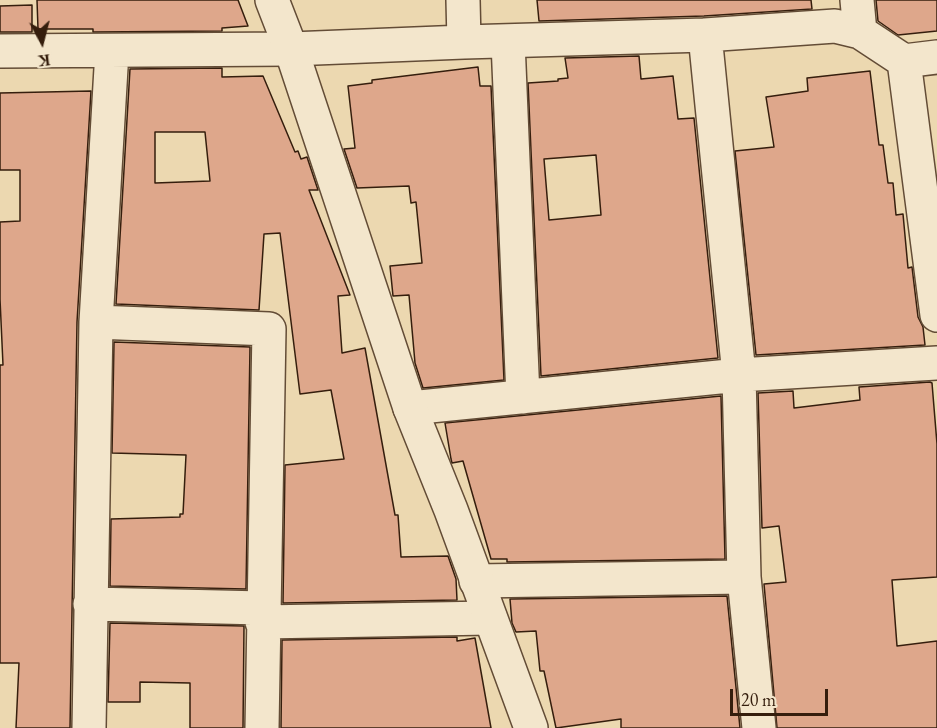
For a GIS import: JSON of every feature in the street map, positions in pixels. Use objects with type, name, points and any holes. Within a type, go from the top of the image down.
[{"type":"street","points":[[272,0],[291,49],[410,408],[452,510],[531,728]]},
{"type":"street","points":[[463,0],[464,42]]},
{"type":"street","points":[[857,0],[860,32]]},
{"type":"street","points":[[0,51],[291,49],[705,35],[835,26],[860,32],[904,61],[937,57]]},
{"type":"street","points":[[705,35],[739,375],[744,577],[759,728]]},
{"type":"street","points":[[508,42],[523,397]]},
{"type":"street","points":[[89,728],[96,322],[112,51]]},
{"type":"street","points":[[904,61],[937,315]]},
{"type":"street","points":[[96,322],[269,329],[261,728]]},
{"type":"street","points":[[410,408],[739,375],[937,363]]},
{"type":"street","points":[[476,581],[744,577]]},
{"type":"street","points":[[90,604],[263,615],[490,618]]},
{"type":"building","points":[[37,0],[238,0],[248,26],[222,28],[222,31],[93,32],[93,29],[38,29]]},
{"type":"building","points":[[537,0],[811,0],[812,9],[704,16],[539,21]]},
{"type":"building","points":[[876,0],[937,0],[937,31],[898,35],[878,21]]},
{"type":"building","points":[[32,5],[32,32],[0,32],[0,6]]},
{"type":"building","points":[[639,56],[641,79],[673,76],[678,119],[694,118],[718,358],[541,376],[528,83],[568,78],[565,58]],"holes":[[[596,155],[601,215],[549,220],[544,159]]]},
{"type":"building","points":[[478,67],[480,86],[491,86],[504,380],[423,388],[415,363],[409,295],[393,296],[390,266],[422,263],[416,202],[411,203],[409,186],[357,188],[344,149],[355,148],[348,86],[372,83],[372,80]]},
{"type":"building","points":[[222,68],[222,77],[263,76],[295,152],[298,151],[301,159],[307,157],[318,190],[309,190],[350,295],[338,296],[342,353],[365,348],[395,515],[398,515],[401,557],[448,556],[456,579],[457,600],[283,603],[285,465],[344,459],[331,390],[300,394],[280,233],[264,234],[259,310],[116,304],[130,69]],"holes":[[[155,132],[205,132],[210,181],[155,183]]]},
{"type":"building","points":[[870,71],[879,145],[883,145],[888,183],[893,183],[896,215],[903,214],[908,268],[912,267],[918,317],[923,327],[925,345],[756,355],[735,151],[774,147],[766,97],[808,91],[807,78]]},
{"type":"building","points":[[91,91],[77,322],[70,728],[16,728],[19,663],[0,663],[0,365],[3,365],[0,222],[20,221],[20,170],[0,170],[0,93]]},
{"type":"building","points":[[114,342],[250,347],[246,589],[110,586],[111,519],[180,517],[180,514],[183,514],[186,455],[112,453]]},
{"type":"building","points":[[932,383],[937,444],[937,577],[892,580],[897,646],[937,641],[937,728],[777,728],[764,584],[786,582],[779,526],[762,528],[758,393],[793,391],[794,408],[860,400],[859,387]]},
{"type":"building","points":[[721,396],[725,559],[507,562],[507,559],[491,559],[463,461],[452,463],[445,423]]},
{"type":"building","points":[[727,596],[740,728],[621,728],[621,719],[556,728],[544,671],[540,671],[536,631],[516,632],[512,623],[510,599]]},
{"type":"building","points":[[110,623],[244,626],[243,728],[190,728],[190,683],[140,682],[140,702],[108,702]]},
{"type":"building","points":[[457,637],[457,641],[475,638],[491,728],[281,728],[282,640]]}]
